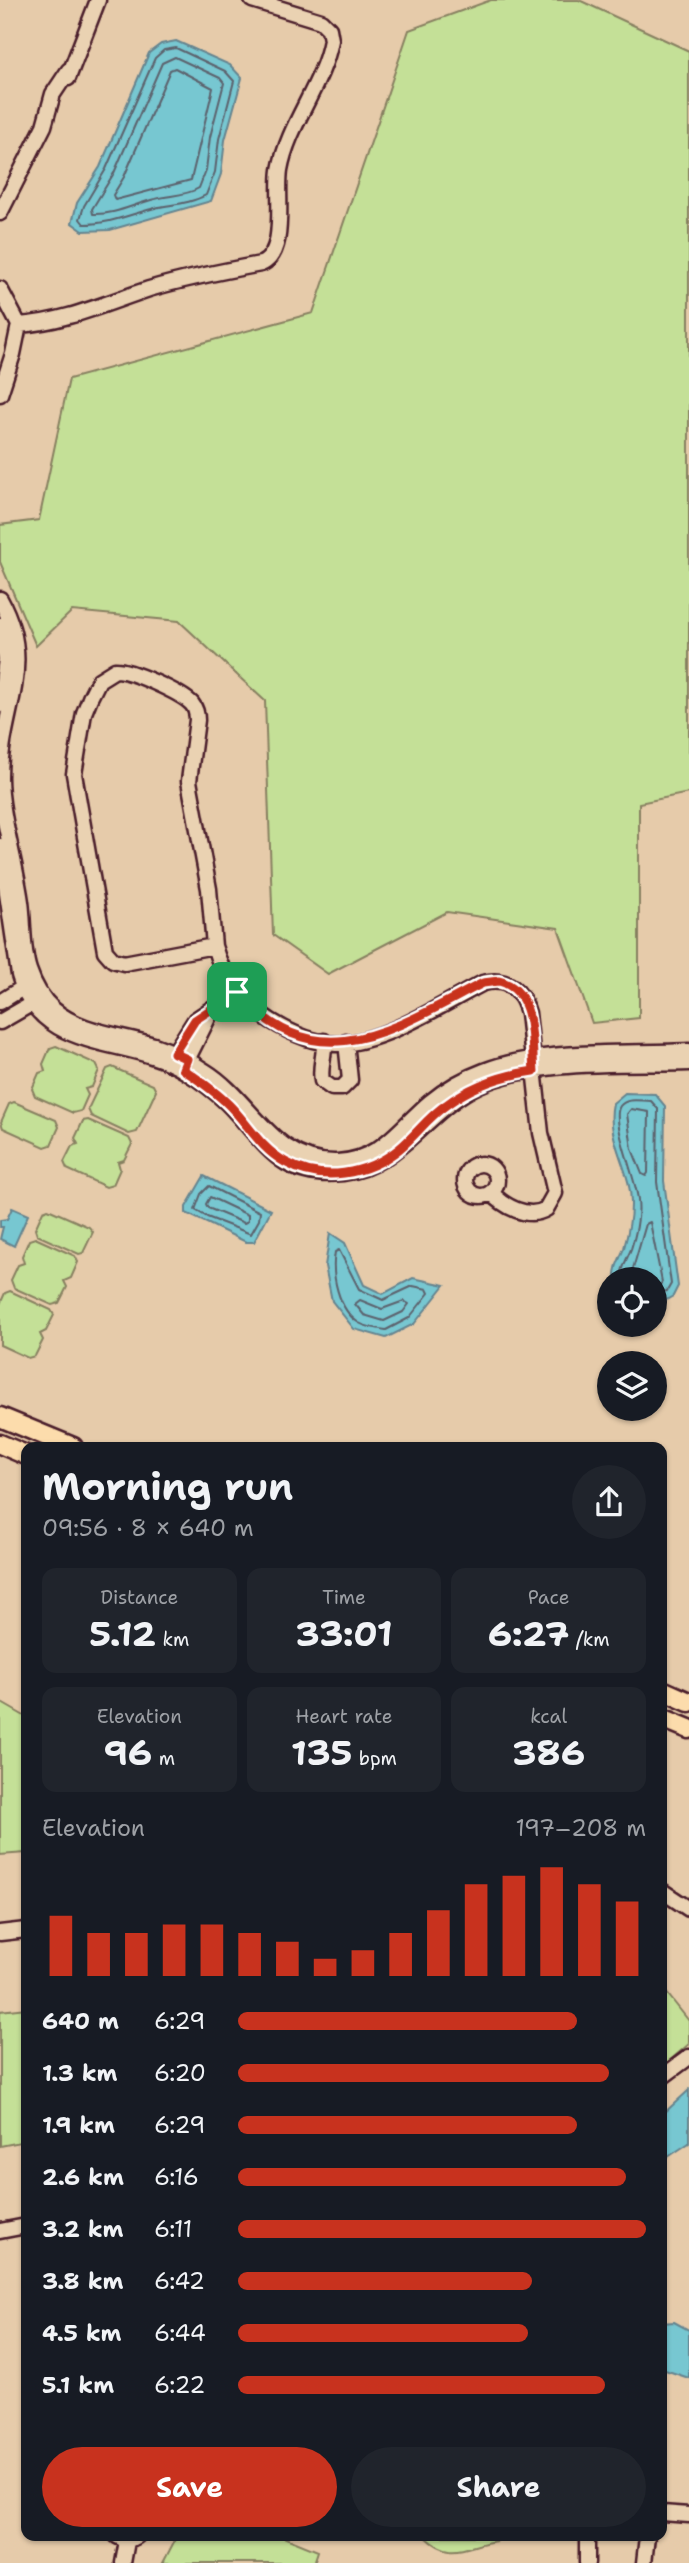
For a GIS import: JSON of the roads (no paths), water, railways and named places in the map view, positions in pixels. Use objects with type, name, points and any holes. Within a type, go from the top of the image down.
[{"type":"main road","points":[[0,1419],[61,1442]]},
{"type":"main road","points":[[0,1444],[21,1453]]},
{"type":"main road","points":[[667,1692],[689,1702]]},
{"type":"main road","points":[[667,1720],[689,1729]]},
{"type":"street","points":[[0,213],[44,126],[56,111],[64,93],[69,70],[98,0]]},
{"type":"street","points":[[19,325],[60,320],[153,288],[261,264],[271,258],[278,244],[281,166],[331,40],[329,29],[316,18],[252,0]]},
{"type":"street","points":[[0,289],[19,325],[0,394]]},
{"type":"street","points":[[0,599],[13,626],[18,651],[0,779],[5,849],[28,967],[28,984],[37,1000],[81,1027],[132,1038],[217,1078],[281,1146],[322,1162],[366,1157],[382,1148],[430,1102],[452,1087],[482,1071],[505,1064],[689,1063]]},
{"type":"street","points":[[0,625],[6,659],[0,705]]},
{"type":"street","points":[[214,946],[124,963],[113,960],[105,951],[74,775],[84,713],[99,680],[111,671],[130,672],[186,700],[196,711],[189,781],[209,889],[214,946],[221,966],[237,992],[253,1009],[275,1024],[300,1035],[324,1041],[346,1042],[377,1036],[483,983],[499,981],[516,988],[526,1002],[541,1133],[554,1187],[553,1200],[546,1209],[530,1214],[503,1203],[491,1192]]},
{"type":"street","points":[[0,1002],[28,984]]},
{"type":"street","points":[[178,1061],[195,1020],[237,992]]},
{"type":"street","points":[[0,1022],[37,1000]]},
{"type":"street","points":[[324,1041],[325,1056],[320,1070],[322,1081],[332,1088],[342,1088],[350,1080],[346,1042]]},
{"type":"street","points":[[534,1065],[689,1051]]},
{"type":"street","points":[[667,1894],[689,1909]]},
{"type":"street","points":[[0,1933],[21,1931]]},
{"type":"street","points":[[667,2073],[689,2057]]},
{"type":"street","points":[[0,2231],[21,2227]]},
{"type":"street","points":[[667,2513],[689,2515]]},
{"type":"street","points":[[123,2563],[126,2541]]},
{"type":"street","points":[[587,2541],[587,2563]]},
{"type":"street","points":[[644,2563],[646,2541]]},
{"type":"water","points":[[176,41],[230,65],[242,78],[225,140],[221,174],[211,201],[110,230],[83,231],[72,223],[77,203],[100,167],[149,53],[161,44]]},
{"type":"water","points":[[625,1093],[655,1094],[665,1106],[664,1181],[678,1286],[673,1296],[667,1300],[667,1267],[616,1267],[628,1232],[631,1205],[627,1180],[615,1142],[613,1103]]},
{"type":"water","points":[[204,1176],[271,1210],[254,1242],[246,1242],[186,1213],[186,1207]]},
{"type":"water","points":[[12,1208],[28,1215],[14,1246],[0,1239],[3,1227],[0,1227],[0,1220],[7,1219]]},
{"type":"water","points":[[330,1233],[345,1243],[364,1285],[383,1294],[413,1278],[445,1285],[414,1324],[386,1338],[354,1329],[332,1301],[325,1266]]},
{"type":"water","points":[[689,2090],[689,2143],[667,2158],[667,2110]]},
{"type":"water","points":[[674,2322],[689,2330],[689,2378],[667,2371],[667,2323]]}]
